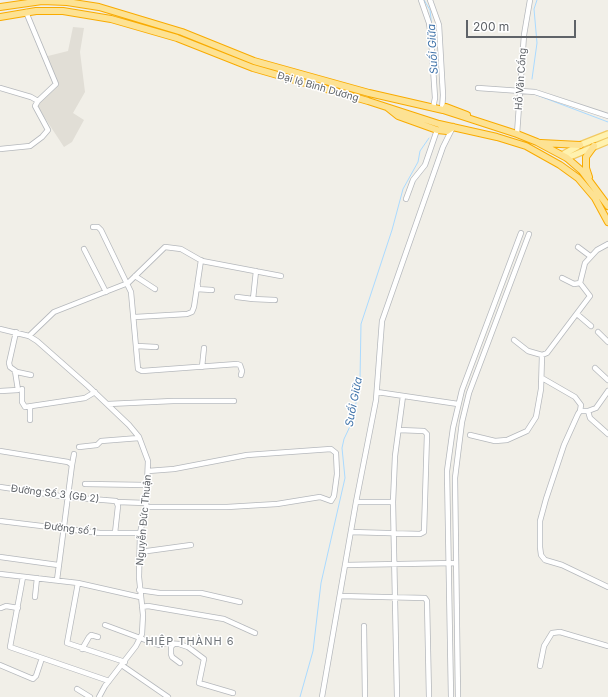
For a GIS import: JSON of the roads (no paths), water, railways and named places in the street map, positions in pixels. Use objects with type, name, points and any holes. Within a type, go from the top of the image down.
[{"type":"highway","name":"Đại lộ Bình Dương","points":[[0,7],[19,2],[69,1],[100,6],[182,32],[254,61],[400,100],[442,108],[517,134],[565,157],[582,171],[594,185],[608,206]]},
{"type":"highway","points":[[19,2],[23,13]]},
{"type":"highway","name":"Đại lộ Bình Dương","points":[[0,17],[23,13],[62,11],[111,19],[177,38],[253,68],[453,127],[526,146],[558,163],[578,178],[589,190],[608,222]]},
{"type":"highway","points":[[387,107],[398,116],[437,130],[447,131],[453,127]]},
{"type":"highway","points":[[516,143],[517,134]]},
{"type":"highway","points":[[536,142],[580,145]]},
{"type":"highway","points":[[594,146],[588,152],[585,162],[588,175],[594,185]]},
{"type":"highway","points":[[558,163],[565,157]]},
{"type":"main road","points":[[565,157],[580,145],[608,134]]},
{"type":"main road","points":[[565,157],[608,141]]},
{"type":"street","points":[[430,0],[439,25],[442,108]]},
{"type":"street","name":"Hồ Văn Cống","points":[[517,134],[524,35],[530,0]]},
{"type":"street","points":[[423,1],[431,37],[435,98],[433,106]]},
{"type":"street","points":[[0,149],[30,146],[45,134],[48,130],[34,106],[56,84],[23,13]]},
{"type":"street","points":[[0,88],[31,97],[38,101]]},
{"type":"street","points":[[478,88],[520,90],[546,95],[608,116]]},
{"type":"street","points":[[322,697],[377,392],[379,338],[383,316],[443,147],[453,127]]},
{"type":"street","points":[[406,199],[413,180],[425,165],[437,130]]},
{"type":"street","points":[[93,227],[98,227],[101,230],[128,283],[131,292],[135,317],[139,370],[237,364],[240,365],[242,371],[241,375]]},
{"type":"street","points":[[451,697],[447,563],[447,471],[458,404],[521,233]]},
{"type":"street","points":[[458,697],[455,478],[462,422],[469,393],[529,234]]},
{"type":"street","points":[[580,283],[585,263],[590,256],[608,244]]},
{"type":"street","points":[[29,336],[50,314],[128,283],[165,247],[181,249],[201,260],[281,276]]},
{"type":"street","points":[[578,247],[590,256]]},
{"type":"street","points":[[84,249],[106,292]]},
{"type":"street","points":[[135,317],[187,314],[192,312],[201,260]]},
{"type":"street","points":[[201,260],[197,289],[212,290]]},
{"type":"street","points":[[253,299],[256,271]]},
{"type":"street","points":[[136,276],[155,289]]},
{"type":"street","points":[[562,278],[574,284],[580,283]]},
{"type":"street","points":[[542,355],[553,346],[590,296],[580,283]]},
{"type":"street","points":[[237,297],[275,300]]},
{"type":"street","points":[[577,314],[590,326]]},
{"type":"street","name":"Nguyễn Đức Thuận","points":[[0,329],[29,336],[95,392],[129,425],[139,438],[148,461],[146,505],[140,532],[139,590],[143,623],[141,638],[124,664],[109,681],[99,697]]},
{"type":"street","points":[[16,332],[9,363],[10,367],[15,371],[31,375]]},
{"type":"street","points":[[598,332],[608,342]]},
{"type":"street","points":[[514,340],[528,351],[542,355]]},
{"type":"street","points":[[137,346],[156,347]]},
{"type":"street","points":[[202,367],[204,348]]},
{"type":"street","points":[[470,435],[495,441],[512,439],[527,431],[536,417],[542,378],[542,355]]},
{"type":"street","points":[[595,368],[608,380]]},
{"type":"street","points":[[0,391],[18,390],[15,371]]},
{"type":"street","points":[[542,378],[574,397],[581,405],[580,411],[564,445],[540,521],[541,555],[544,560],[562,565],[608,587]]},
{"type":"street","points":[[22,389],[24,406],[30,407],[85,398],[95,392]]},
{"type":"street","points":[[580,411],[588,411],[596,408],[608,391]]},
{"type":"street","points":[[377,392],[458,404]]},
{"type":"street","points":[[397,697],[393,502],[395,456],[403,396]]},
{"type":"street","points":[[108,404],[173,401],[234,401]]},
{"type":"street","points":[[30,407],[30,420]]},
{"type":"street","points":[[588,411],[590,418],[608,434]]},
{"type":"street","points":[[351,532],[394,532],[420,534],[424,532],[427,434],[424,431],[399,430]]},
{"type":"street","points":[[79,447],[97,445],[101,441],[139,438]]},
{"type":"street","name":"Đường Số 3 (GĐ 2)","points":[[0,486],[67,497],[111,500],[146,505],[227,507],[277,504],[320,497],[331,502],[334,496],[337,474],[336,453],[331,449],[247,455],[148,471]]},
{"type":"street","points":[[0,451],[70,464]]},
{"type":"street","points":[[56,580],[70,464],[74,454]]},
{"type":"street","points":[[85,484],[147,485]]},
{"type":"street","points":[[115,533],[117,502]]},
{"type":"street","points":[[356,502],[393,502]]},
{"type":"street","name":"Đường số 1","points":[[0,520],[100,533],[140,532]]},
{"type":"street","points":[[140,552],[191,545]]},
{"type":"street","points":[[0,557],[58,565]]},
{"type":"street","points":[[345,565],[455,563]]},
{"type":"street","points":[[0,574],[78,583],[140,597]]},
{"type":"street","points":[[23,577],[10,647],[109,681]]},
{"type":"street","points":[[35,597],[37,578]]},
{"type":"street","points":[[78,583],[67,643],[124,664],[168,697]]},
{"type":"street","points":[[139,590],[160,594],[201,593],[240,602]]},
{"type":"street","points":[[340,596],[396,598],[421,597],[427,601],[429,697]]},
{"type":"street","points":[[1,608],[6,606],[18,608]]},
{"type":"street","points":[[142,607],[148,606],[224,619],[255,634]]},
{"type":"street","points":[[104,625],[159,645],[174,644],[188,647],[204,658],[199,683],[233,693]]},
{"type":"street","points":[[364,626],[365,697]]},
{"type":"street","points":[[540,666],[544,646],[552,633],[560,632],[608,646]]},
{"type":"street","points":[[82,649],[91,635],[98,638]]},
{"type":"street","points":[[174,644],[171,647],[170,654],[180,663]]},
{"type":"street","points":[[0,665],[32,679],[36,676],[42,658]]},
{"type":"street","points":[[77,689],[90,697]]},
{"type":"waterway","name":"Suối Giữa","points":[[424,0],[430,10],[433,37]]},
{"type":"waterway","points":[[532,79],[537,43],[534,9],[537,0]]},
{"type":"waterway","points":[[534,94],[608,122]]},
{"type":"waterway","name":"Suối Giữa","points":[[300,697],[313,651],[321,583],[345,478],[342,448],[344,439],[353,420],[360,379],[361,324],[392,230],[403,189],[418,162],[420,151],[429,138]]},
{"type":"district","name":"HIỆP THÀNH 6","points":[[190,642]]}]
